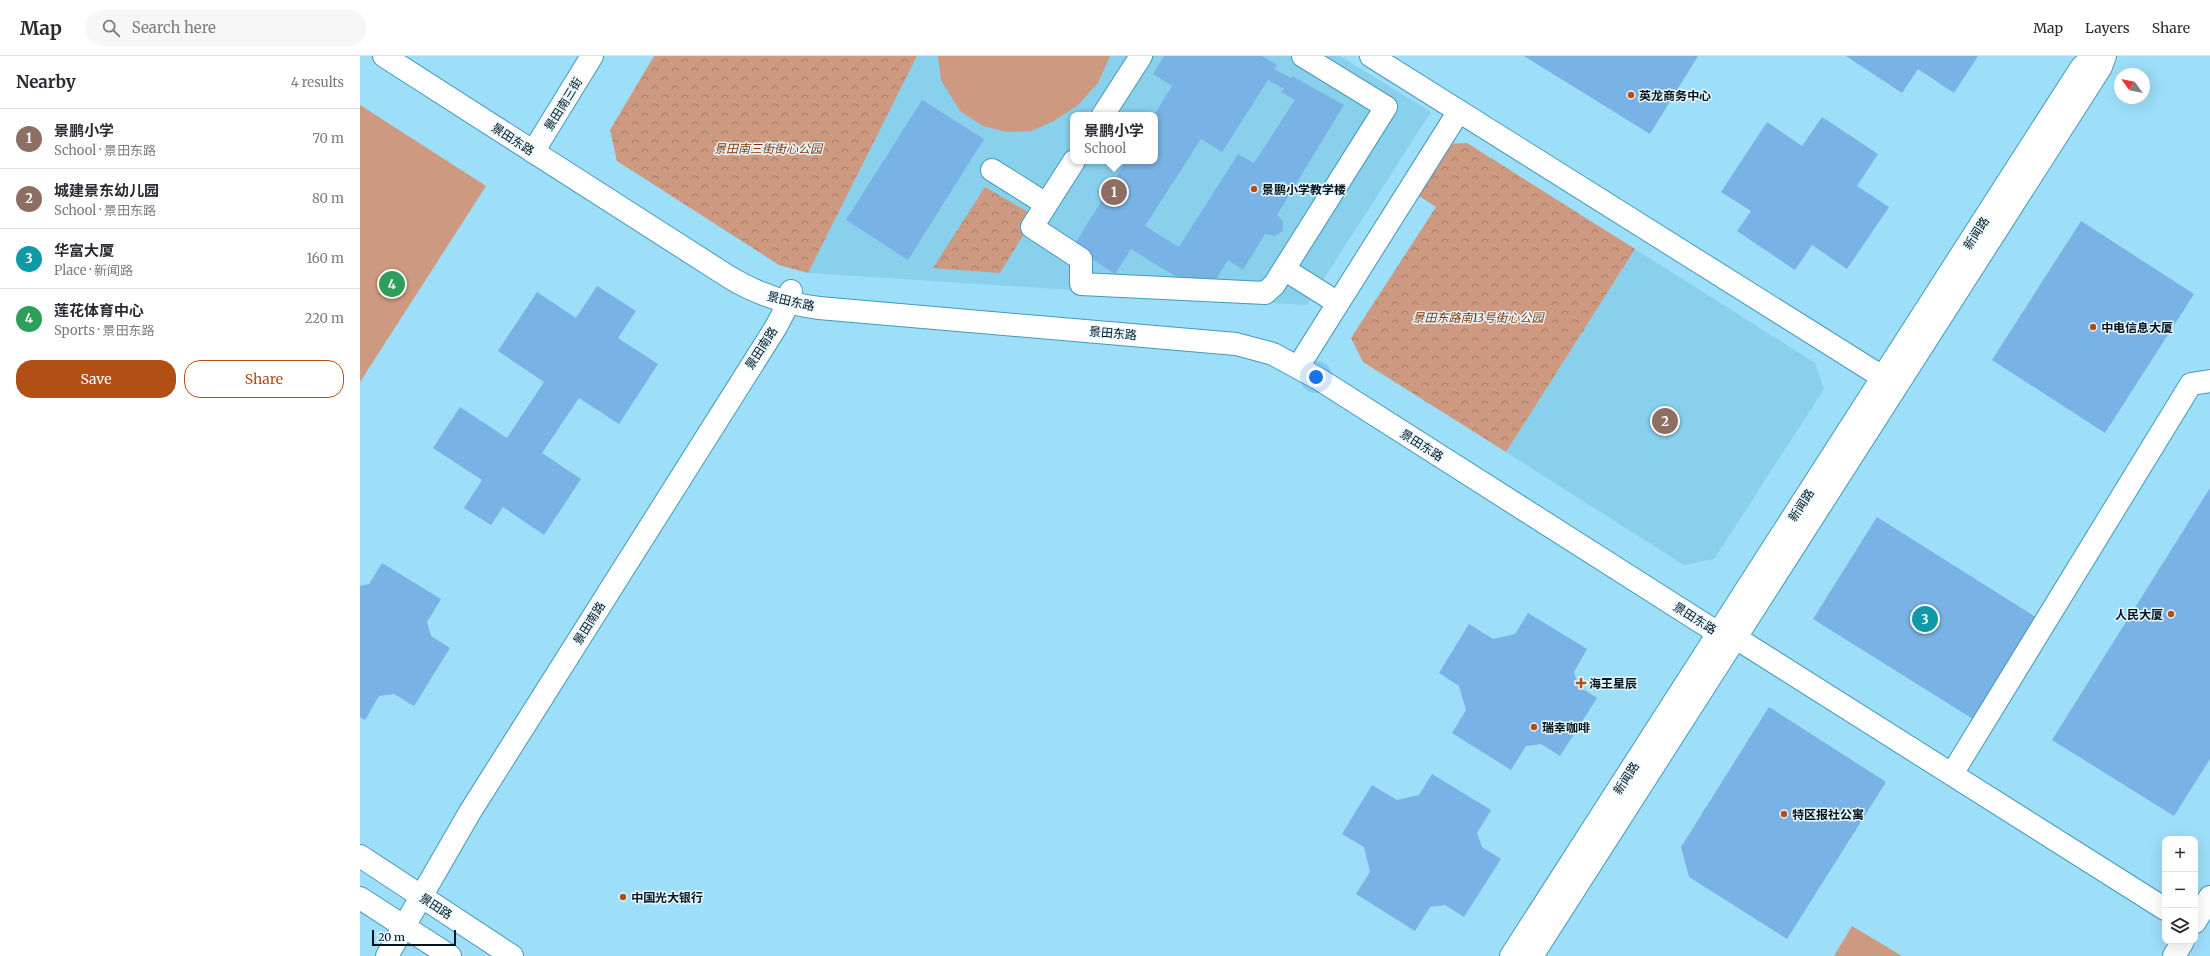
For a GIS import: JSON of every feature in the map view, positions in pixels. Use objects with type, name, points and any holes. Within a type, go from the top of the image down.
[{"type":"street","name":"景田东路","points":[[384,56],[536,146],[748,276],[790,297],[1228,330],[1265,338],[1726,632],[2163,908]]},
{"type":"street","name":"景田东路","points":[[408,56],[536,146]]},
{"type":"street","name":"景田南三街","points":[[536,146],[592,56]]},
{"type":"street","points":[[1105,112],[1141,56]]},
{"type":"street","points":[[1072,164],[1032,227],[1081,260],[1081,284],[1265,293],[1274,285],[1386,107],[1303,56]]},
{"type":"street","points":[[1371,56],[1890,382]]},
{"type":"street","name":"新闻路","points":[[1890,382],[2081,68],[2093,56]]},
{"type":"street","name":"新闻路","points":[[1511,956],[1890,382],[2101,67],[2105,56]]},
{"type":"street","points":[[1301,362],[1459,111]]},
{"type":"street","points":[[992,170],[1046,204]]},
{"type":"street","points":[[1284,269],[1338,303]]},
{"type":"street","name":"景田南路","points":[[387,956],[470,812],[776,326],[790,297]]},
{"type":"street","points":[[1952,774],[2191,384],[2210,381]]},
{"type":"street","name":"新闻路","points":[[1532,956],[1726,632]]},
{"type":"street","name":"景田路","points":[[360,856],[512,956]]},
{"type":"street","points":[[2198,917],[2210,897]]},
{"type":"street","points":[[360,898],[450,956]]},
{"type":"street","points":[[2174,956],[2181,944]]},
{"type":"shaded area","points":[[917,56],[1340,56],[1431,112],[1307,305],[808,273]]},
{"type":"shaded area","points":[[1635,249],[1815,363],[1824,389],[1714,559],[1684,565],[1506,452]]},
{"type":"green space","name":"景田南三街街心公园","points":[[654,56],[917,56],[808,273],[779,265],[617,161],[610,130]]},
{"type":"green space","points":[[938,56],[1110,56],[1098,83],[1078,105],[1054,121],[1031,131],[1007,132],[983,126],[960,111],[941,80]]},
{"type":"green space","points":[[360,105],[486,186],[360,382]]},
{"type":"green space","name":"景田东路南13号街心公园","points":[[1467,143],[1635,249],[1506,452],[1363,362],[1351,338],[1436,207],[1416,194],[1448,144]]},
{"type":"green space","points":[[985,187],[1035,216],[1000,273],[933,268]]},
{"type":"green space","points":[[1852,926],[1902,956],[1834,956]]},
{"type":"building","name":"景鹏小学教学楼","points":[[1164,56],[1262,56],[1277,65],[1274,69],[1291,78],[1292,76],[1344,105],[1277,215],[1283,221],[1283,231],[1274,236],[1265,234],[1243,270],[1228,260],[1206,295],[1131,249],[1115,274],[1073,247],[1124,164],[1158,164],[1158,112],[1156,112],[1172,86],[1153,74]],"holes":[[[1268,80],[1284,89],[1281,92],[1295,100],[1254,163],[1238,154],[1179,247],[1145,226],[1201,139],[1222,152]]]},
{"type":"building","name":"英龙商务中心","points":[[1524,56],[1698,56],[1650,134]]},
{"type":"building","points":[[1846,56],[1978,56],[1954,93],[1918,69],[1902,93]]},
{"type":"building","points":[[922,100],[984,139],[908,260],[846,220]]},
{"type":"building","points":[[1822,117],[1878,154],[1857,186],[1889,207],[1847,269],[1812,245],[1795,270],[1737,231],[1751,211],[1721,192],[1767,122],[1802,146]]},
{"type":"building","name":"中电信息大厦","points":[[2081,221],[2194,294],[2105,433],[1992,360]]},
{"type":"building","points":[[597,286],[636,311],[618,338],[658,364],[619,424],[579,398],[542,453],[581,479],[544,535],[503,507],[491,525],[464,508],[482,480],[433,448],[460,407],[507,438],[544,382],[498,351],[537,292],[576,318]]},
{"type":"building","name":"人民大厦","points":[[2210,488],[2210,759],[2174,816],[2052,740]]},
{"type":"building","points":[[1877,517],[2037,618],[1973,719],[1813,619]]},
{"type":"building","points":[[382,563],[441,599],[427,622],[431,636],[450,648],[414,706],[394,694],[379,696],[365,720],[360,717],[360,586],[369,584]]},
{"type":"building","points":[[1528,613],[1587,649],[1574,672],[1578,686],[1597,698],[1560,756],[1541,744],[1526,746],[1511,770],[1452,733],[1466,710],[1459,686],[1439,673],[1469,624],[1493,639],[1515,634]]},
{"type":"building","name":"特区报社公寓","points":[[1769,707],[1886,782],[1787,939],[1689,877],[1681,847]]},
{"type":"building","points":[[1432,774],[1491,810],[1477,833],[1482,847],[1501,859],[1464,917],[1445,905],[1430,907],[1415,931],[1356,894],[1370,872],[1364,847],[1342,834],[1372,785],[1397,800],[1419,795]]},
{"type":"place","name":"英龙商务中心","points":[[1631,95]]},
{"type":"place","name":"景鹏小学教学楼","points":[[1254,189]]},
{"type":"place","name":"景鹏小学","points":[[1114,192]]},
{"type":"place","name":"莲花体育中心","points":[[392,284]]},
{"type":"place","name":"中电信息大厦","points":[[2093,327]]},
{"type":"place","name":"城建景东幼儿园","points":[[1665,421]]},
{"type":"place","name":"人民大厦","points":[[2171,614]]},
{"type":"place","name":"华富大厦","points":[[1925,619]]},
{"type":"place","name":"海王星辰","points":[[1581,683]]},
{"type":"place","name":"瑞幸咖啡","points":[[1534,727]]},
{"type":"place","name":"特区报社公寓","points":[[1784,814]]},
{"type":"place","name":"中国光大银行","points":[[623,897]]}]
